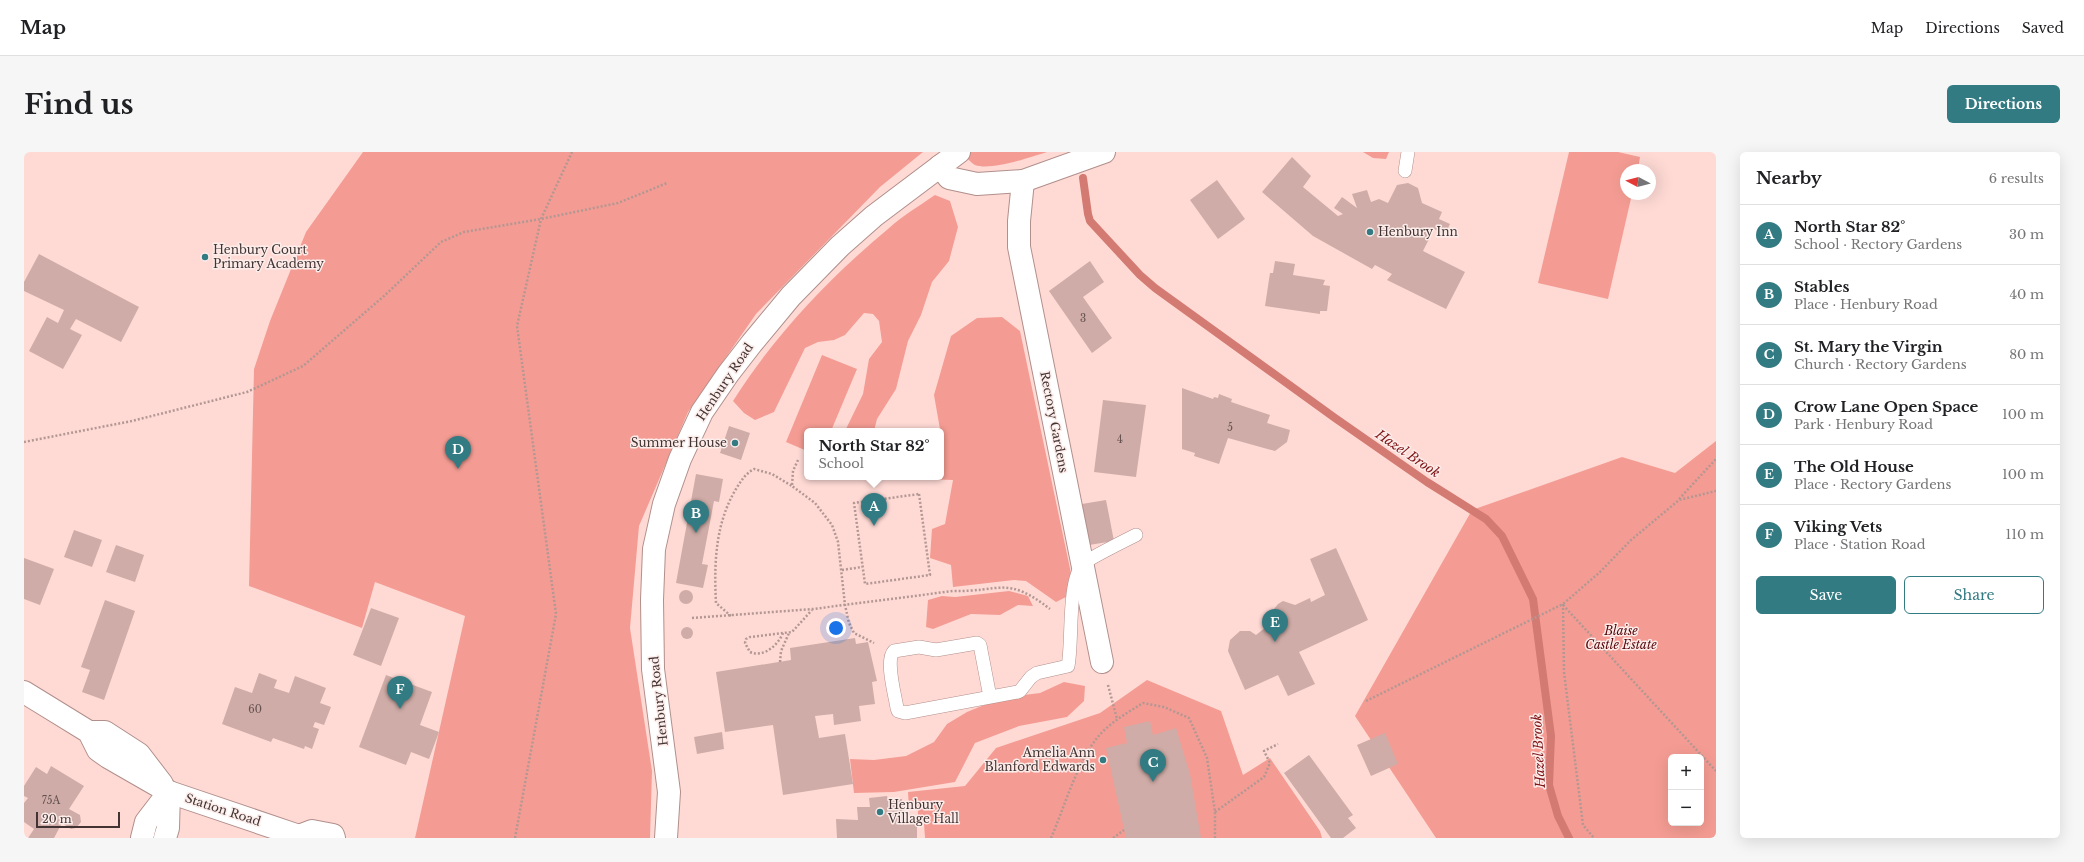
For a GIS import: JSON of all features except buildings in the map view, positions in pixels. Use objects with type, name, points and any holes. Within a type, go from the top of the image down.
[{"type":"main road","name":"Henbury Road","points":[[666,838],[669,792],[653,669],[652,600],[654,549],[664,504],[680,459],[702,412],[752,342],[791,296],[840,246],[874,216],[960,152]]},
{"type":"main road","points":[[940,166],[949,178],[977,184],[1023,181],[1104,152]]},
{"type":"main road","name":"Rectory Gardens","points":[[1023,181],[1019,221],[1019,247],[1102,662]]},
{"type":"main road","name":"Station Road","points":[[24,692],[89,732],[105,732],[138,754],[169,792],[300,837],[312,831],[332,835],[334,838]]},
{"type":"main road","points":[[142,838],[146,822],[169,792]]},
{"type":"main road","points":[[165,838],[168,828],[169,792]]},
{"type":"lane","points":[[1405,171],[1408,152]]},
{"type":"lane","points":[[990,697],[980,645],[977,643],[936,650],[919,647],[894,651],[891,654],[889,662],[897,708],[902,713],[990,697],[1020,691],[1031,677],[1037,673],[1068,666],[1074,590],[1083,564],[1136,535]]},
{"type":"path","points":[[515,838],[556,614],[517,326],[541,219],[572,152]]},
{"type":"path","points":[[24,442],[132,421],[247,392],[303,366],[384,296],[441,242],[464,232],[541,219],[618,203],[667,183]]},
{"type":"path","points":[[1366,702],[1563,604],[1600,572],[1631,540],[1679,500],[1716,459]]},
{"type":"path","points":[[792,486],[793,471],[798,460]]},
{"type":"path","points":[[731,616],[716,603],[715,566],[719,534],[732,496],[742,479],[754,469],[772,474],[792,486],[815,503],[832,525],[838,542],[845,605],[849,623],[854,633],[876,645]]},
{"type":"path","points":[[1679,500],[1716,491]]},
{"type":"path","points":[[919,494],[930,576],[864,584],[862,567],[854,503],[919,494]]},
{"type":"path","points":[[842,570],[862,567]]},
{"type":"path","points":[[692,618],[813,609],[953,591],[1010,587],[1032,596],[1064,622],[1071,625]]},
{"type":"path","points":[[1563,604],[1716,771]]},
{"type":"path","points":[[1563,604],[1564,672],[1583,824],[1594,838]]},
{"type":"path","points":[[780,662],[784,641],[790,632],[803,623],[813,609]]},
{"type":"path","points":[[783,633],[773,648],[758,654],[750,652],[745,644],[746,640],[750,637],[763,634],[790,632]]},
{"type":"path","points":[[1102,662],[1117,720]]},
{"type":"path","points":[[1051,838],[1084,758],[1098,737],[1117,720],[1143,703],[1164,707],[1189,718],[1207,758],[1215,812],[1215,838]]},
{"type":"path","points":[[1215,812],[1264,776],[1270,763],[1264,751],[1278,744]]},
{"type":"path","points":[[1113,838],[1124,830]]},
{"type":"green space","points":[[363,152],[923,152],[880,187],[756,314],[688,412],[639,526],[630,628],[652,771],[650,838],[415,838],[465,616],[375,582],[362,628],[249,586],[254,369],[270,321],[306,232]]},
{"type":"green space","points":[[970,152],[1047,152],[1011,163],[982,166],[975,165],[968,159]]},
{"type":"green space","points":[[1363,152],[1389,152],[1386,159],[1373,158]]},
{"type":"green space","points":[[1569,152],[1618,152],[1640,157],[1639,164],[1620,164],[1620,200],[1631,200],[1608,299],[1538,283]]},
{"type":"green space","points":[[935,195],[950,201],[958,227],[949,261],[932,282],[921,315],[908,341],[896,389],[877,419],[875,428],[846,428],[863,394],[869,359],[882,342],[879,321],[873,314],[864,313],[845,335],[834,340],[818,342],[805,348],[774,412],[755,420],[744,413],[733,401],[766,354],[785,331],[845,267],[911,211]]},
{"type":"green space","points":[[1002,317],[1020,331],[1072,578],[1066,597],[1056,602],[1026,581],[1014,580],[953,587],[951,565],[930,558],[932,529],[945,524],[953,480],[944,480],[944,428],[940,428],[934,395],[951,336],[977,318]]},
{"type":"green space","points":[[822,355],[857,369],[832,428],[804,428],[804,450],[786,442]]},
{"type":"green space","name":"Blaise Castle Estate","points":[[1716,441],[1716,838],[1436,838],[1355,716],[1472,510],[1622,457],[1675,473]]},
{"type":"green space","points":[[1009,591],[1028,596],[1033,606],[1018,605],[1000,615],[971,614],[933,629],[926,627],[928,600],[942,596],[955,597]]},
{"type":"green space","points":[[1147,680],[1221,711],[1243,775],[1270,758],[1320,831],[1322,838],[925,838],[924,824],[918,818],[918,808],[909,808],[908,792],[965,786],[996,748],[1100,713]]},
{"type":"green space","points":[[1064,682],[1085,686],[1084,701],[1067,717],[1019,726],[975,743],[955,782],[894,792],[854,793],[850,759],[874,760],[906,756],[934,742],[947,724],[967,712],[1001,698],[1040,693]]},
{"type":"waterway","name":"Hazel Brook","points":[[1083,178],[1090,221],[1140,275],[1155,288],[1335,418],[1427,482],[1486,519],[1502,536],[1533,599],[1551,736],[1549,785],[1558,816],[1569,838]]},
{"type":"place","name":"Henbury Inn","points":[[1370,232]]},
{"type":"place","name":"Henbury Court Primary Academy","points":[[205,257]]},
{"type":"place","name":"Summer House","points":[[735,443]]},
{"type":"place","name":"Crow Lane Open Space","points":[[458,469]]},
{"type":"place","name":"North Star 82°","points":[[874,526]]},
{"type":"place","name":"Stables","points":[[696,533]]},
{"type":"place","name":"The Old House","points":[[1275,642]]},
{"type":"place","name":"Viking Vets","points":[[400,709]]},
{"type":"place","name":"Amelia Ann Blanford Edwards","points":[[1103,760]]},
{"type":"place","name":"St. Mary the Virgin","points":[[1153,782]]},
{"type":"place","name":"Henbury Village Hall","points":[[880,812]]}]
